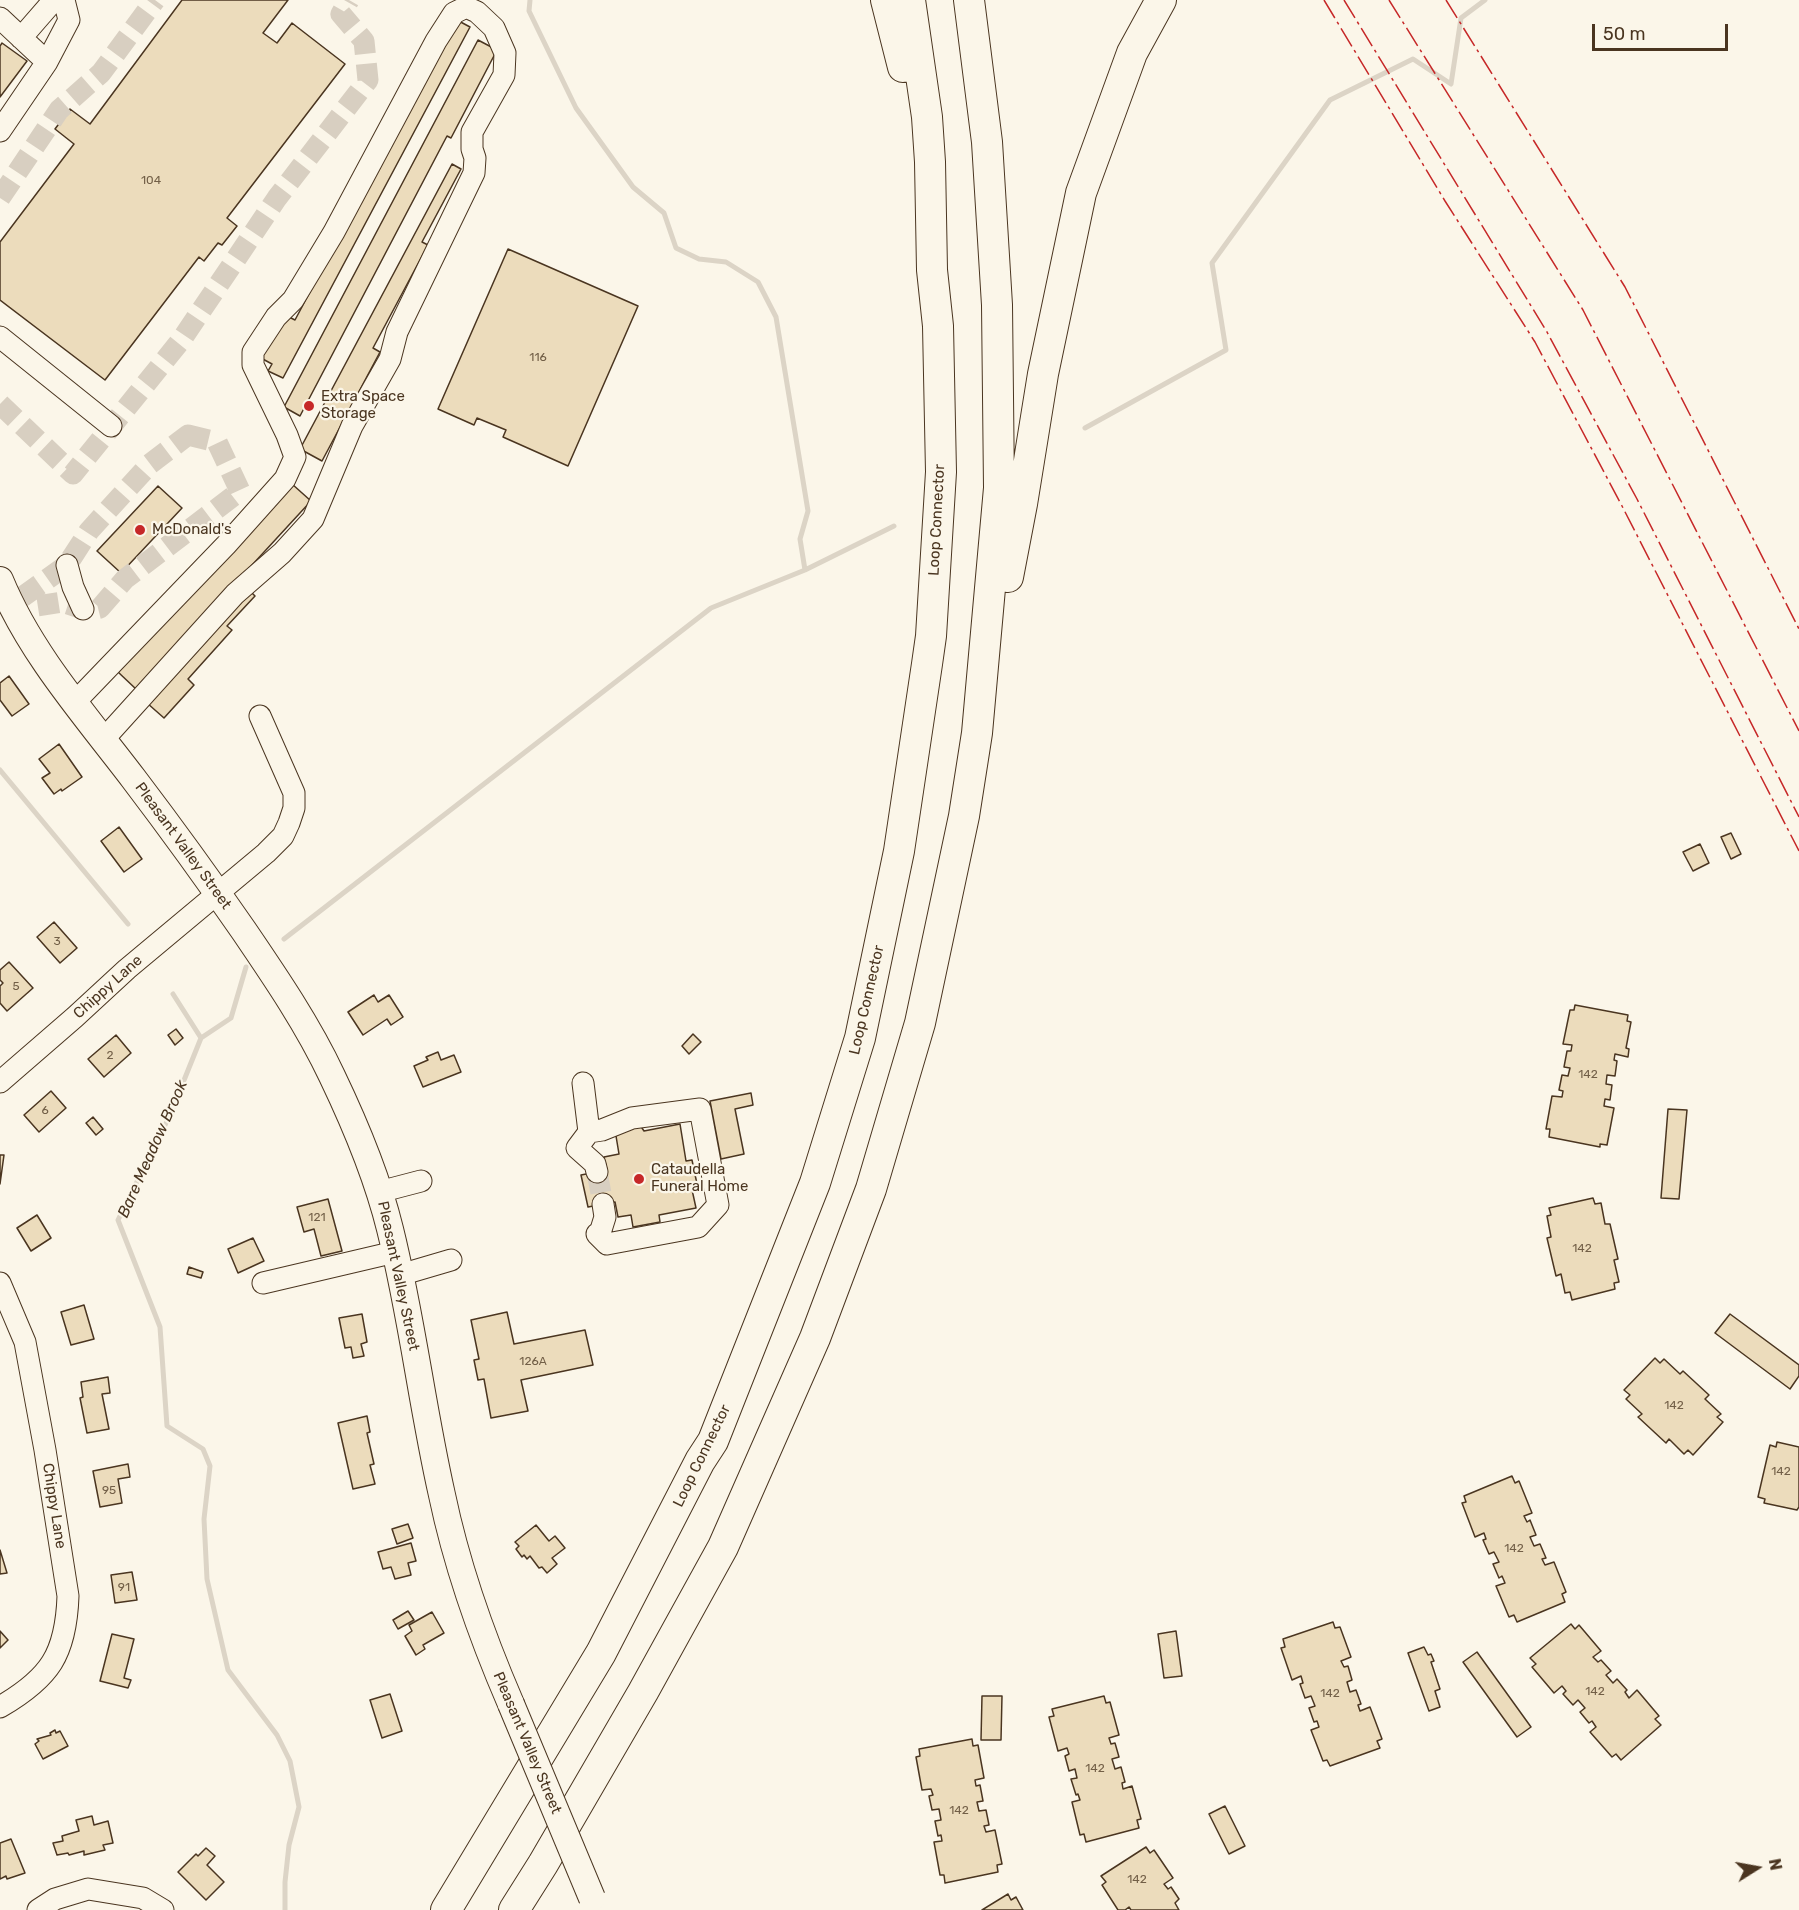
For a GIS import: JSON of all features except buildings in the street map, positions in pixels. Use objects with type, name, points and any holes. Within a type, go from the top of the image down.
[{"type":"highway","points":[[886,0],[931,186]]},
{"type":"highway","name":"Loop Connector","points":[[446,1910],[602,1653],[700,1461],[713,1441],[815,1183],[860,1038],[899,851],[931,636],[940,472],[938,326],[932,270],[927,117],[910,0]]},
{"type":"highway","points":[[514,1910],[643,1692],[723,1547],[815,1338],[871,1189],[920,1023],[964,816],[976,733],[999,488],[997,305],[987,142],[969,0]]},
{"type":"highway","points":[[976,733],[1022,504],[1043,374],[1081,193],[1132,53],[1161,0]]},
{"type":"main road","name":"Pleasant Valley Street","points":[[0,580],[5,609],[31,640],[218,893],[279,982],[309,1030],[362,1142],[379,1192],[398,1264],[431,1445],[452,1538],[497,1673],[593,1904]]},
{"type":"street","points":[[21,38],[54,0]]},
{"type":"street","points":[[0,131],[46,62],[69,20],[64,0]]},
{"type":"street","points":[[75,702],[226,545],[285,478],[295,457],[254,365],[253,352],[276,317],[293,300],[334,232],[436,41],[454,13],[466,8],[477,12],[494,28],[506,53],[504,75],[472,132],[472,149],[476,158],[474,173],[397,332],[390,359],[352,426],[313,519],[282,553],[235,594],[104,740]]},
{"type":"street","points":[[0,18],[46,62]]},
{"type":"street","points":[[0,337],[111,426]]},
{"type":"street","points":[[67,565],[73,587],[83,609]]},
{"type":"street","name":"Chippy Lane","points":[[0,1082],[127,969],[283,836],[294,808],[294,794],[260,716]]},
{"type":"street","points":[[583,1083],[583,1140],[597,1172]]},
{"type":"street","points":[[583,1140],[632,1118],[700,1109],[718,1205],[698,1227],[607,1244],[597,1234],[600,1233],[605,1217],[603,1204]]},
{"type":"street","points":[[379,1192],[421,1181]]},
{"type":"street","points":[[263,1283],[398,1264],[450,1260]]},
{"type":"street","name":"Chippy Lane","points":[[0,1283],[25,1342],[68,1596],[67,1619],[54,1661],[40,1679],[0,1707]]},
{"type":"street","points":[[38,1910],[55,1899],[88,1889],[143,1898],[163,1910]]},
{"type":"waterway","points":[[530,0],[529,11],[576,108],[633,187],[664,213],[676,248],[699,259],[726,262],[758,282],[776,317],[808,511],[800,539],[805,570]]},
{"type":"waterway","points":[[1085,428],[1226,350],[1212,263],[1330,100],[1413,59],[1451,84],[1461,18],[1485,0]]},
{"type":"waterway","points":[[284,939],[711,608],[805,570],[894,526]]},
{"type":"waterway","name":"Bare Meadow Brook","points":[[0,770],[128,924]]},
{"type":"waterway","points":[[201,1038],[231,1018],[246,967]]},
{"type":"waterway","name":"Bare Meadow Brook","points":[[173,994],[201,1038],[170,1115],[118,1220],[160,1327],[167,1426],[203,1449],[210,1466],[204,1519],[207,1579],[228,1670],[277,1735],[290,1761],[299,1807],[289,1845],[285,1910]]},
{"type":"tunnel","points":[[0,198],[59,110],[101,73],[155,0]]},
{"type":"tunnel","points":[[0,404],[73,474],[182,339],[277,198],[368,80],[364,41],[341,14],[349,0]]},
{"type":"tunnel","points":[[188,435],[217,442],[240,491],[125,579],[100,608],[83,609],[62,602],[30,607],[11,605],[67,565],[89,531],[150,464],[188,435]]},
{"type":"tunnel","points":[[597,1172],[603,1204]]},
{"type":"power","points":[[1324,0],[1445,201],[1535,342],[1799,851]]},
{"type":"power","points":[[1344,0],[1547,332],[1637,499],[1799,817]]},
{"type":"power","points":[[1389,0],[1583,310],[1799,731]]},
{"type":"power","points":[[1446,0],[1625,287],[1799,629]]},
{"type":"place","name":"Extra Space Storage","points":[[309,406]]},
{"type":"place","name":"McDonald's","points":[[140,530]]},
{"type":"place","name":"Cataudella Funeral Home","points":[[639,1179]]}]
